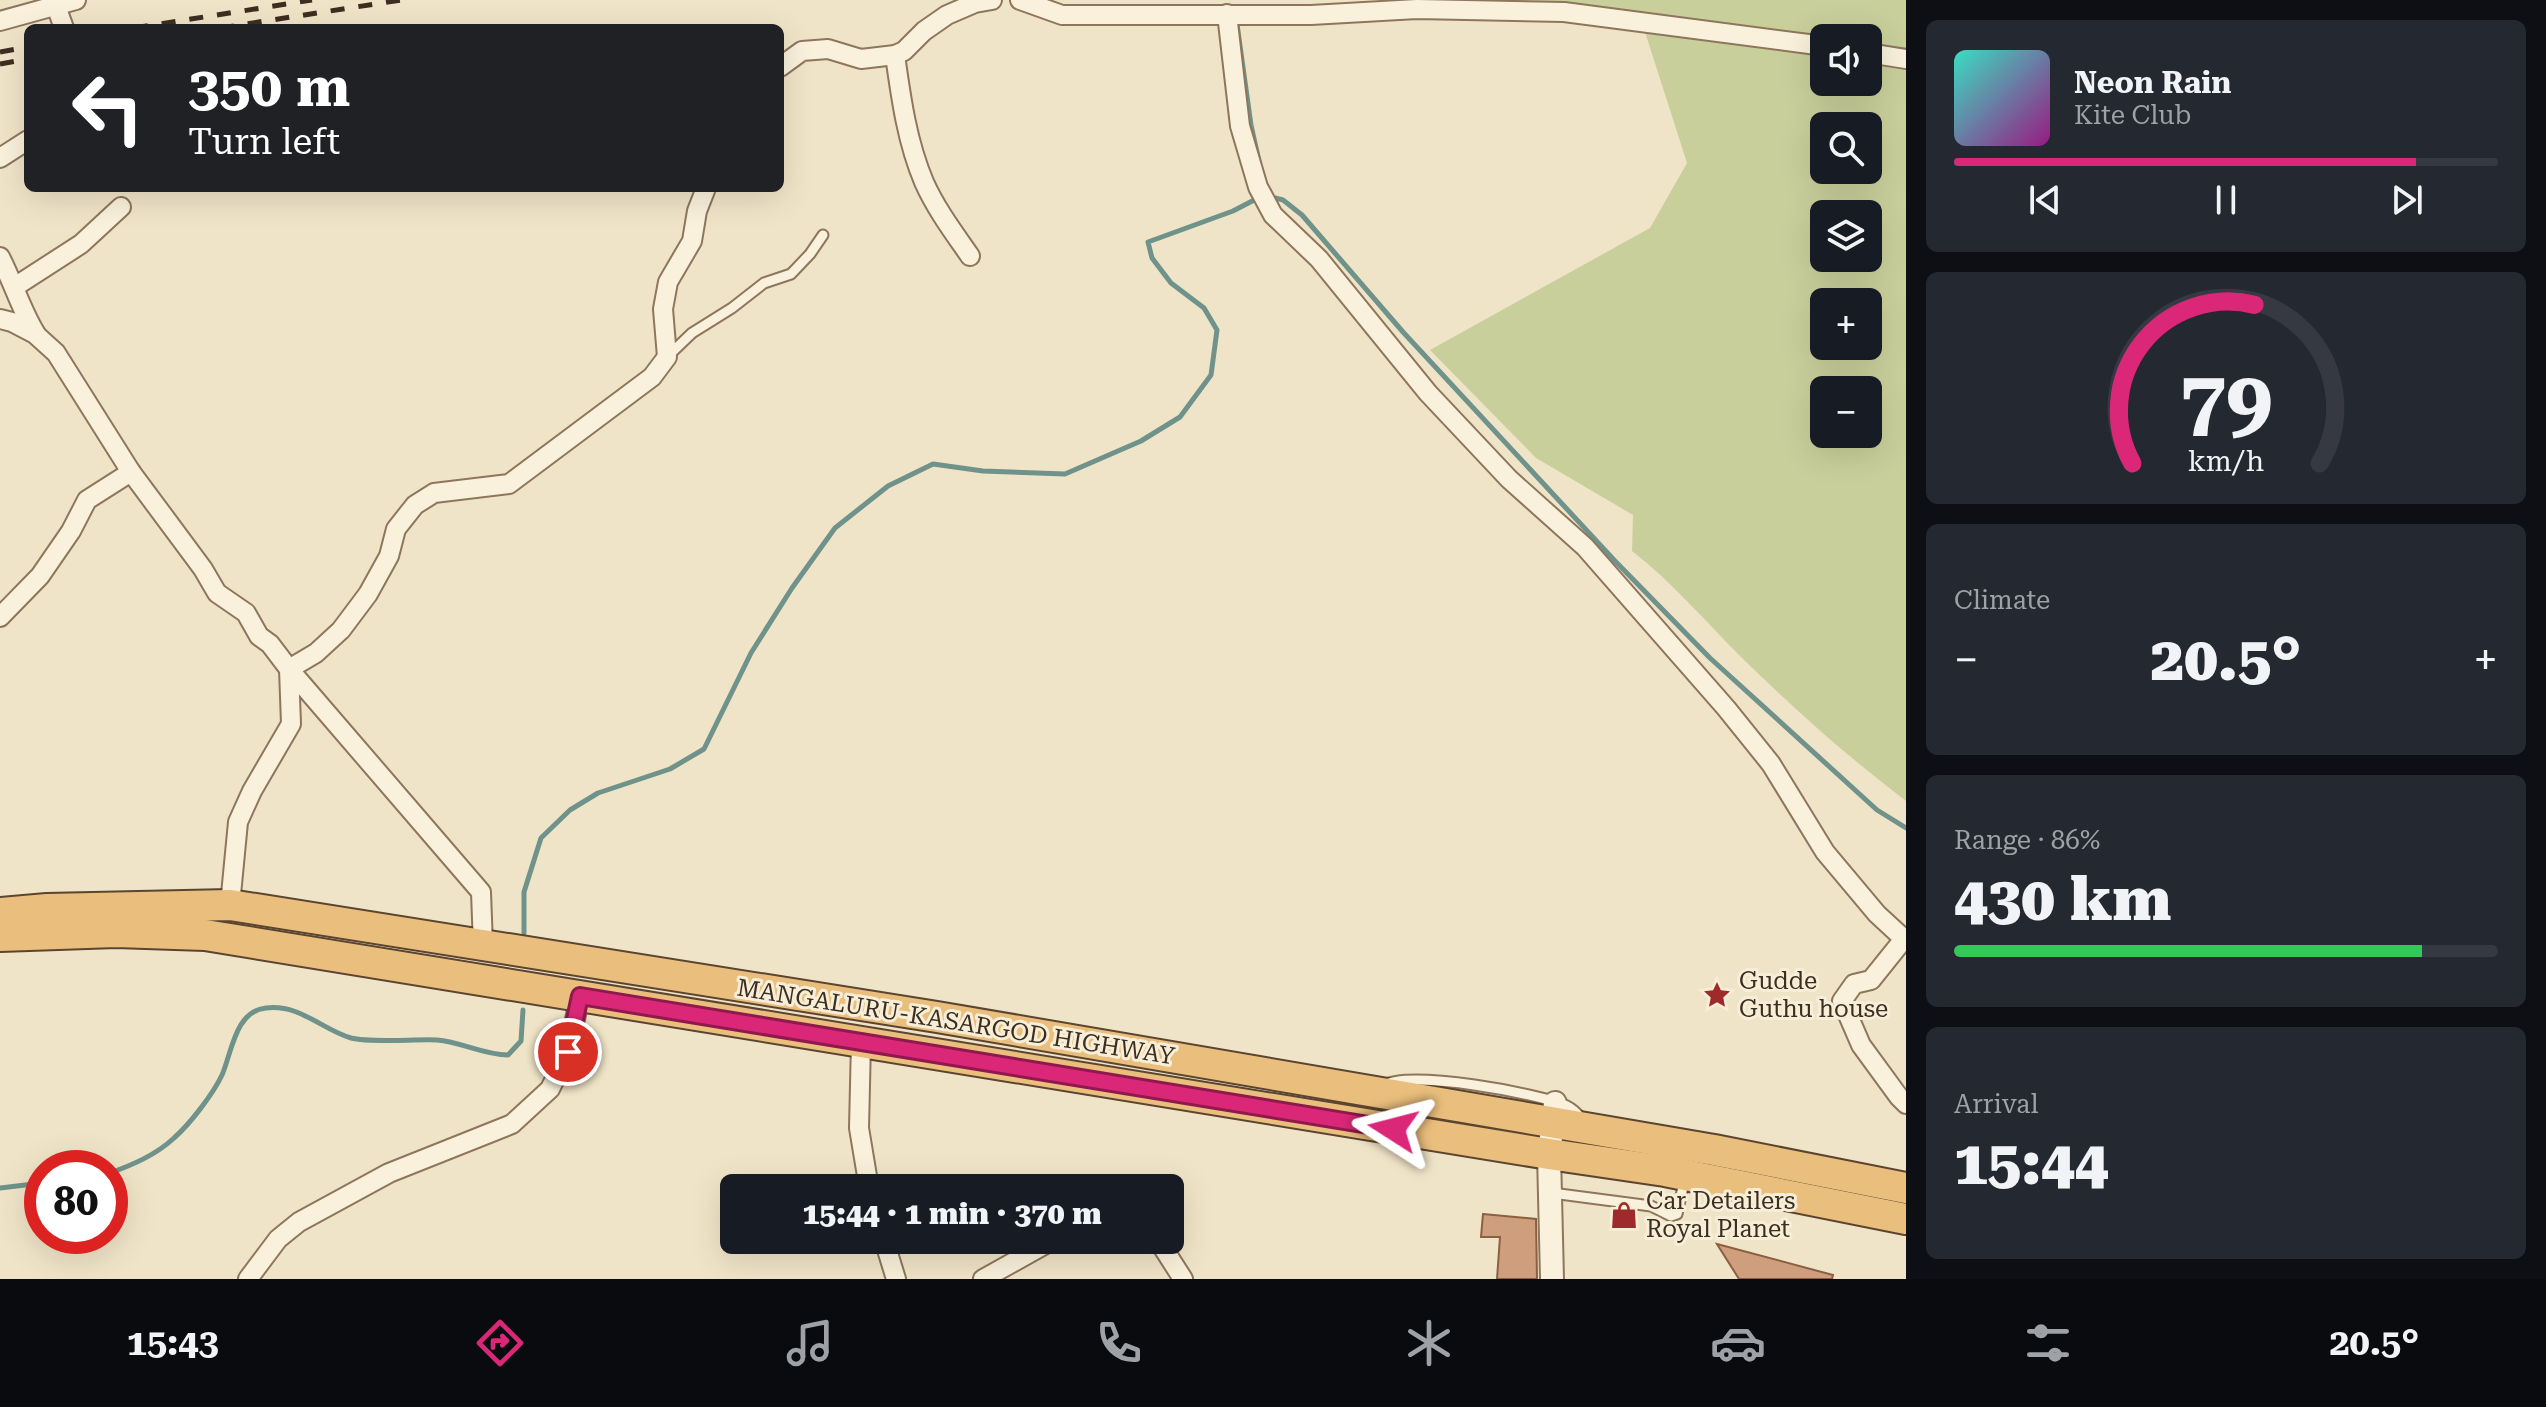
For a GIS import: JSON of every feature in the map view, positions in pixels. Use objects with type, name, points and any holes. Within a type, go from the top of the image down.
[{"type":"highway","name":"MANGALURU-KASARGOD HIGHWAY","points":[[0,913],[230,905],[937,1017],[1375,1092],[1554,1112],[1587,1128],[1906,1188]]},
{"type":"highway","points":[[0,936],[116,932],[205,935],[1686,1175],[1906,1219]]},
{"type":"street","points":[[0,21],[76,0]]},
{"type":"street","points":[[784,64],[802,51],[828,49],[861,59],[895,55],[947,15],[975,3],[992,0]]},
{"type":"street","points":[[1020,0],[1062,15],[1074,7],[1311,15],[1417,9],[1564,12],[1810,44]]},
{"type":"street","points":[[56,6],[63,24]]},
{"type":"street","points":[[1227,14],[1240,126],[1262,196],[1273,215],[1319,259],[1428,393],[1509,479],[1585,547],[1717,698],[1771,764],[1825,852],[1877,914],[1904,939],[1871,980],[1854,984],[1842,1001],[1861,1045],[1906,1104]]},
{"type":"street","points":[[895,55],[910,142],[924,183],[970,256]]},
{"type":"street","points":[[1882,55],[1906,59]]},
{"type":"street","points":[[0,158],[24,143]]},
{"type":"street","points":[[289,669],[316,653],[341,630],[368,594],[389,556],[396,529],[415,505],[434,493],[509,484],[652,377],[667,357],[663,309],[668,282],[692,241],[697,211],[704,192]]},
{"type":"street","points":[[16,286],[81,244],[121,207]]},
{"type":"street","points":[[0,257],[16,286],[28,321],[56,353],[131,472],[203,569],[217,593],[246,613],[259,636],[270,644],[481,892],[483,946]]},
{"type":"street","points":[[0,319],[38,336]]},
{"type":"street","points":[[0,617],[40,576],[71,531],[87,500],[131,472]]},
{"type":"street","points":[[230,905],[238,822],[252,791],[291,724],[289,669]]},
{"type":"street","points":[[248,1279],[278,1239],[299,1222],[389,1173],[512,1124],[550,1089],[568,1052],[580,996]]},
{"type":"street","points":[[861,1042],[859,1128],[867,1174]]},
{"type":"street","points":[[1552,1279],[1549,1154],[1554,1112]]},
{"type":"street","points":[[888,1254],[895,1279]]},
{"type":"street","points":[[983,1279],[1028,1254]]},
{"type":"street","points":[[1167,1254],[1183,1279]]},
{"type":"lane","points":[[667,357],[692,333],[764,283],[791,274],[823,235]]},
{"type":"lane","points":[[1549,1192],[1651,1206],[1671,1216],[1677,1214],[1686,1175]]},
{"type":"green space","points":[[1505,0],[1906,0],[1906,801],[1801,713],[1632,551],[1633,515],[1536,458],[1430,350],[1650,228],[1687,163],[1644,29],[1509,18]]},
{"type":"building","points":[[1483,1214],[1536,1219],[1537,1279],[1497,1279],[1500,1237],[1481,1237]]},
{"type":"building","points":[[1717,1244],[1833,1275],[1832,1279],[1739,1279]]},
{"type":"waterway","points":[[1237,24],[1259,161]]},
{"type":"waterway","points":[[1268,196],[1283,200],[1302,215],[1403,332],[1615,561],[1710,658],[1877,810],[1906,828]]},
{"type":"waterway","points":[[524,933],[524,892],[541,838],[570,810],[598,793],[670,769],[704,749],[751,653],[792,588],[835,528],[888,486],[933,464],[983,471],[1065,474],[1141,441],[1180,417],[1211,375],[1217,330],[1204,308],[1171,283],[1152,258],[1148,242],[1233,211],[1258,198]]},
{"type":"waterway","points":[[128,1166],[167,1144],[187,1125],[218,1083],[241,1024],[256,1011],[278,1008],[300,1013],[351,1038],[437,1040],[508,1055],[521,1041],[523,1010]]},
{"type":"waterway","points":[[0,1188],[24,1185]]},
{"type":"railway","points":[[159,24],[312,0]]},
{"type":"railway","points":[[246,24],[401,0]]},
{"type":"railway","points":[[0,52],[24,48]]},
{"type":"railway","points":[[0,64],[24,60]]},
{"type":"place","name":"Gudde Guthu house","points":[[1717,995]]},
{"type":"place","name":"Car Detailers Royal Planet","points":[[1624,1215]]},
{"type":"route","points":[[568,1052],[580,996],[1393,1129]]}]
